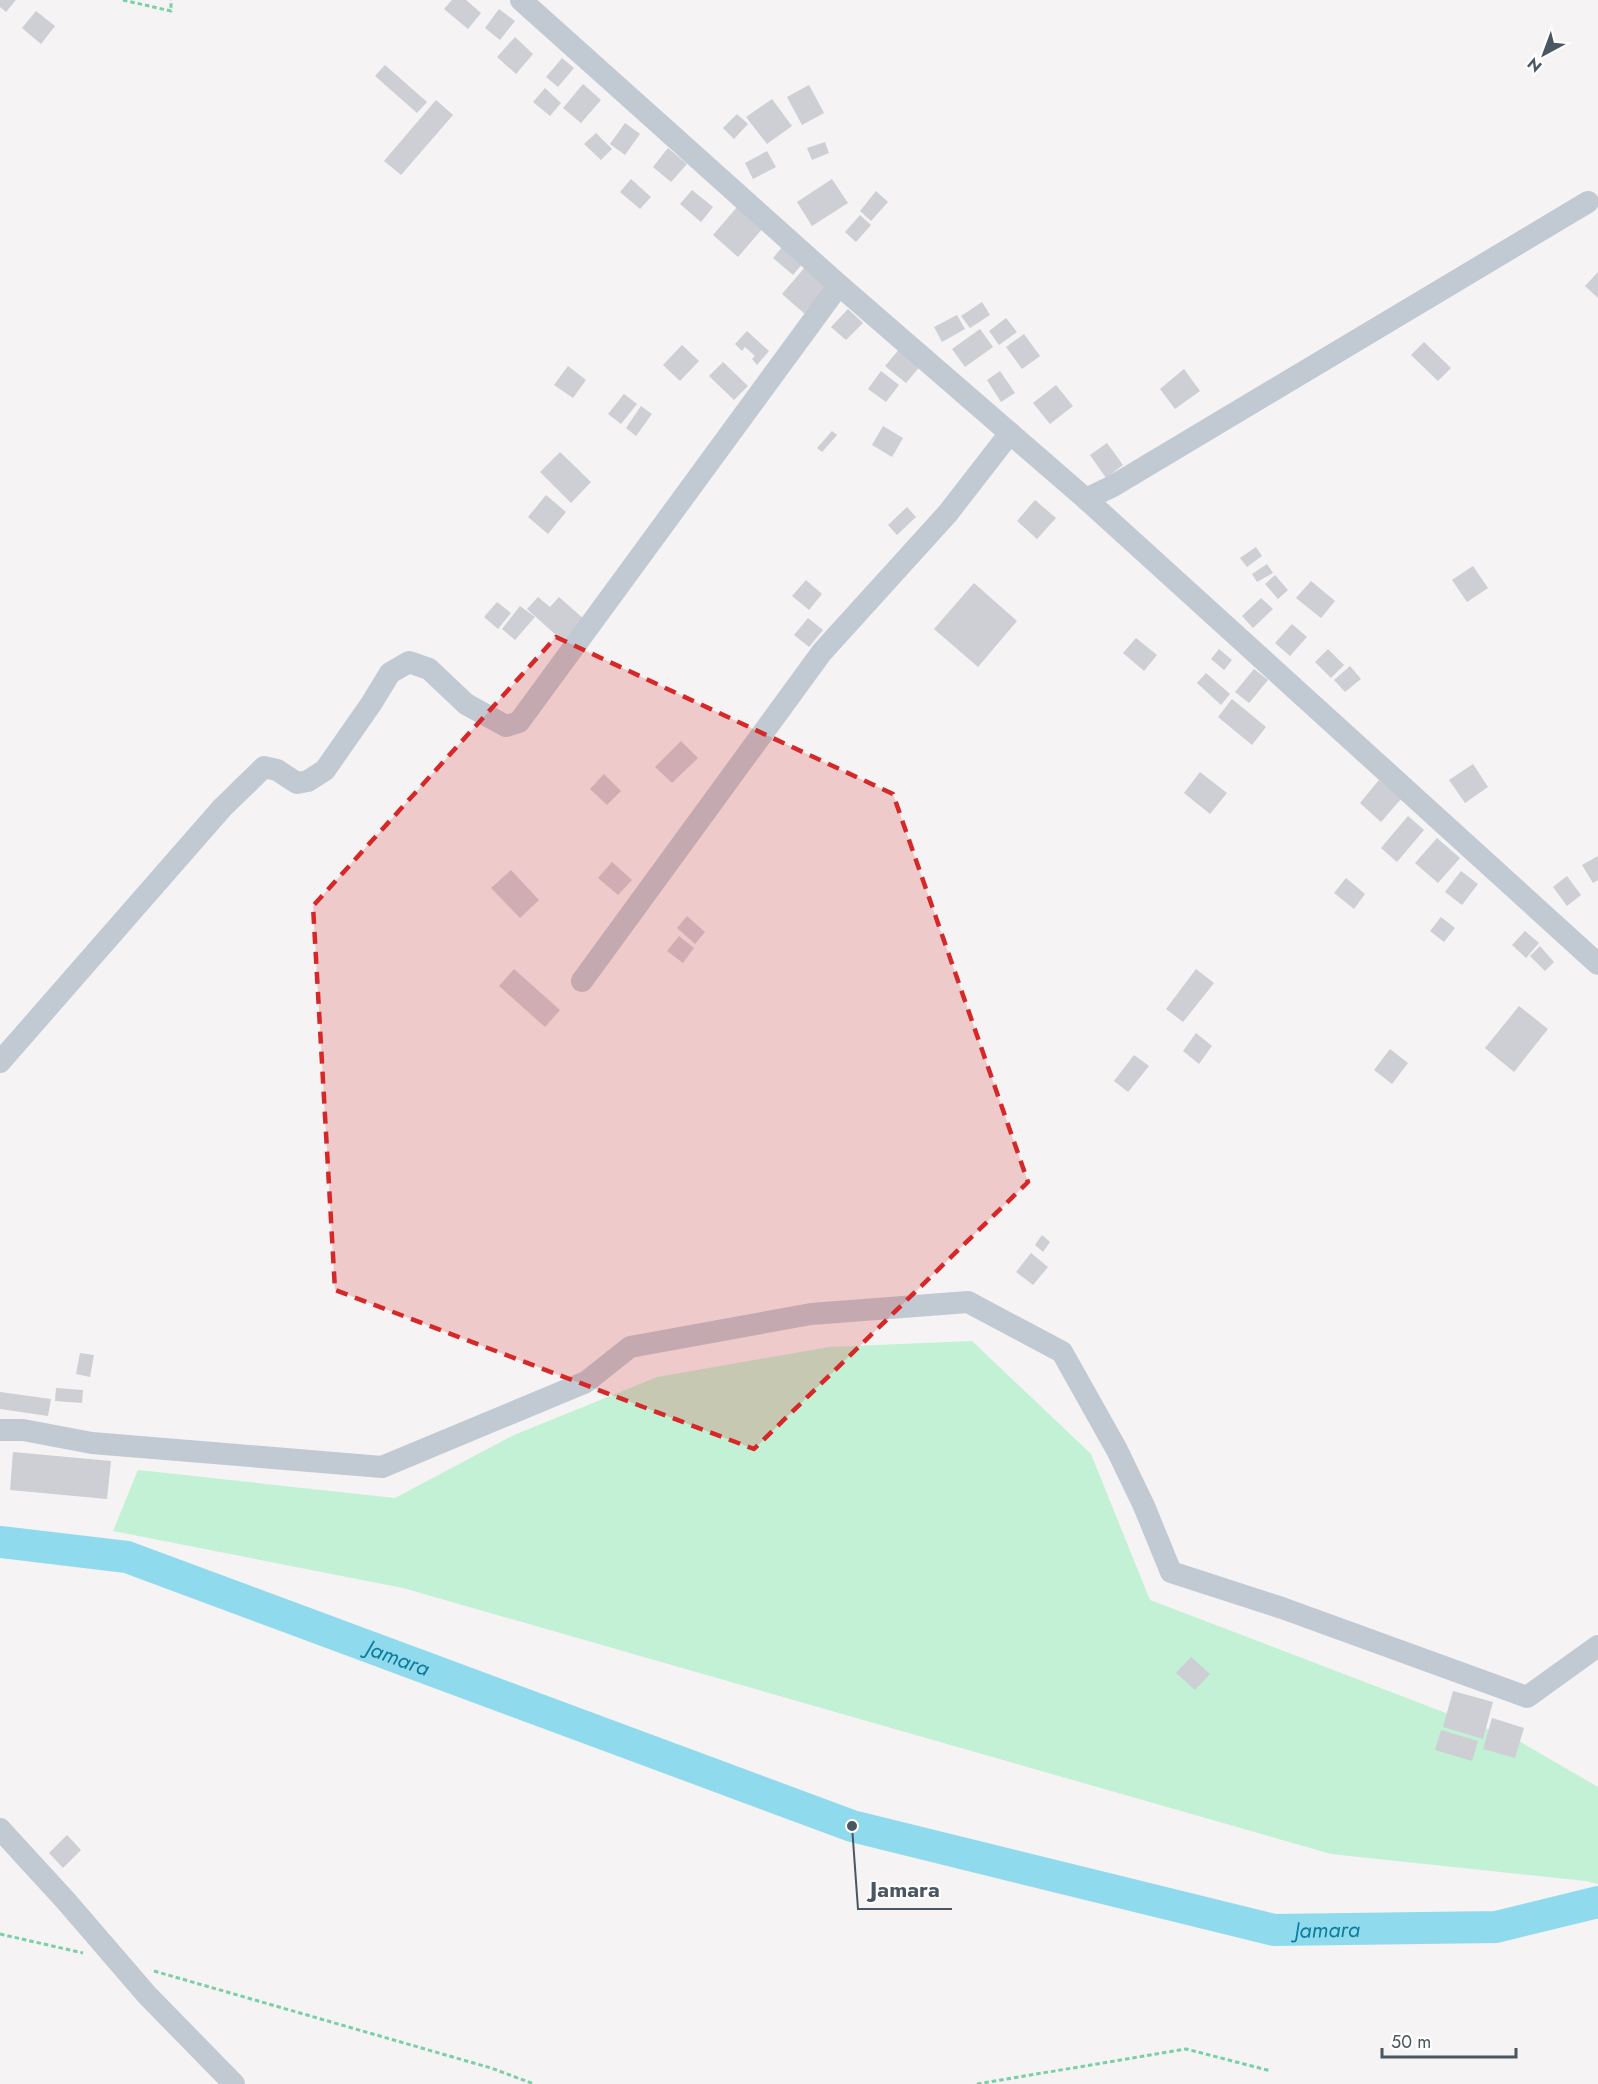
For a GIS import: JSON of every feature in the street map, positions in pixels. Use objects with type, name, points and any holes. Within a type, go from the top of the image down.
[{"type":"street","points":[[521,0],[839,285],[1086,499],[1598,964]]},
{"type":"street","points":[[1086,499],[1123,480],[1588,202]]},
{"type":"street","points":[[0,1062],[222,808],[252,778],[264,767],[271,767],[297,783],[308,781],[325,770],[390,674],[409,662],[429,669],[466,704],[506,726],[519,722],[839,285]]},
{"type":"street","points":[[582,981],[822,652],[948,513],[1010,433]]},
{"type":"street","points":[[0,1430],[23,1430],[92,1443],[382,1467],[586,1382],[630,1347],[811,1314],[968,1302],[1062,1352],[1117,1450],[1144,1506],[1171,1572],[1282,1608],[1527,1697],[1598,1646]]},
{"type":"street","points":[[0,1829],[147,1995],[234,2084]]},
{"type":"path","points":[[123,0],[171,10],[171,0]]},
{"type":"path","points":[[0,1934],[87,1954]]},
{"type":"path","points":[[153,1971],[491,2068],[534,2084]]},
{"type":"path","points":[[977,2084],[1186,2049],[1271,2071]]},
{"type":"highlighted area","points":[[556,637],[893,794],[1028,1182],[754,1449],[335,1290],[313,906]]},
{"type":"green space","points":[[972,1341],[1091,1454],[1150,1600],[1519,1741],[1598,1787],[1598,1884],[1331,1854],[403,1588],[113,1531],[138,1470],[395,1498],[514,1435],[657,1377],[829,1347]]},
{"type":"building","points":[[0,0],[16,0],[6,12],[0,7]]},
{"type":"building","points":[[452,0],[466,0],[481,13],[468,29],[444,9]]},
{"type":"building","points":[[499,9],[515,21],[500,40],[485,28]]},
{"type":"building","points":[[36,11],[55,26],[41,44],[22,28]]},
{"type":"building","points":[[515,37],[533,54],[516,74],[497,57]]},
{"type":"building","points":[[562,58],[574,68],[558,87],[546,77]]},
{"type":"building","points":[[385,65],[427,102],[417,113],[375,76]]},
{"type":"building","points":[[583,84],[601,100],[581,123],[563,108]]},
{"type":"building","points":[[809,85],[824,113],[802,125],[787,97]]},
{"type":"building","points":[[545,88],[561,103],[550,116],[533,102]]},
{"type":"building","points":[[772,99],[792,126],[767,144],[746,117]]},
{"type":"building","points":[[436,100],[453,115],[401,175],[384,161]]},
{"type":"building","points":[[737,114],[748,124],[734,139],[723,128]]},
{"type":"building","points":[[625,123],[640,134],[625,155],[610,144]]},
{"type":"building","points":[[596,133],[612,149],[601,160],[584,144]]},
{"type":"building","points":[[825,142],[829,153],[812,160],[807,148]]},
{"type":"building","points":[[668,148],[687,164],[671,182],[653,167]]},
{"type":"building","points":[[767,151],[776,167],[753,179],[745,163]]},
{"type":"building","points":[[631,179],[651,197],[640,209],[620,192]]},
{"type":"building","points":[[832,179],[848,203],[812,226],[797,202]]},
{"type":"building","points":[[692,190],[713,207],[701,222],[680,204]]},
{"type":"building","points":[[876,191],[888,202],[871,221],[860,211]]},
{"type":"building","points":[[738,206],[763,228],[738,257],[713,235]]},
{"type":"building","points":[[860,215],[871,225],[856,242],[845,232]]},
{"type":"building","points":[[783,246],[803,263],[793,275],[773,258]]},
{"type":"building","points":[[806,266],[831,287],[806,315],[782,294]]},
{"type":"building","points":[[1598,272],[1598,298],[1585,286]]},
{"type":"building","points":[[982,302],[990,315],[970,328],[961,316]]},
{"type":"building","points":[[848,309],[863,323],[846,340],[831,327]]},
{"type":"building","points":[[957,315],[965,329],[942,342],[934,327]]},
{"type":"building","points":[[1006,318],[1017,332],[999,345],[989,331]]},
{"type":"building","points":[[980,329],[993,347],[965,367],[952,349]]},
{"type":"building","points":[[747,331],[769,351],[757,365],[752,359],[755,356],[745,347],[742,351],[735,344]]},
{"type":"building","points":[[1024,334],[1040,356],[1022,369],[1006,347]]},
{"type":"building","points":[[1424,342],[1451,368],[1438,381],[1411,355]]},
{"type":"building","points":[[682,345],[699,361],[680,381],[663,365]]},
{"type":"building","points":[[901,347],[922,364],[906,383],[885,366]]},
{"type":"building","points":[[723,362],[748,386],[734,400],[709,376]]},
{"type":"building","points":[[568,366],[586,380],[573,398],[554,385]]},
{"type":"building","points":[[1184,369],[1200,391],[1175,409],[1160,389]]},
{"type":"building","points":[[881,371],[899,385],[886,402],[868,389]]},
{"type":"building","points":[[1000,371],[1015,393],[1001,402],[987,380]]},
{"type":"building","points":[[1056,385],[1073,406],[1050,424],[1033,403]]},
{"type":"building","points":[[624,394],[637,404],[621,424],[608,414]]},
{"type":"building","points":[[641,406],[652,414],[636,436],[626,428]]},
{"type":"building","points":[[883,426],[903,438],[892,457],[872,445]]},
{"type":"building","points":[[832,431],[837,435],[822,452],[817,448]]},
{"type":"building","points":[[1107,443],[1123,465],[1106,478],[1090,455]]},
{"type":"building","points":[[560,452],[591,482],[571,503],[540,472]]},
{"type":"building","points":[[546,495],[566,512],[548,534],[528,517]]},
{"type":"building","points":[[1035,500],[1056,518],[1037,539],[1017,521]]},
{"type":"building","points":[[907,507],[916,517],[897,535],[888,525]]},
{"type":"building","points":[[1256,547],[1262,556],[1247,567],[1240,558]]},
{"type":"building","points":[[1267,564],[1273,573],[1257,582],[1252,574]]},
{"type":"building","points":[[1473,566],[1488,588],[1467,602],[1452,580]]},
{"type":"building","points":[[1275,575],[1288,590],[1278,599],[1265,584]]},
{"type":"building","points":[[806,580],[822,594],[809,610],[792,596]]},
{"type":"building","points":[[1311,581],[1335,601],[1321,618],[1296,598]]},
{"type":"building","points":[[974,583],[1017,621],[978,667],[934,629]]},
{"type":"building","points":[[538,597],[550,607],[559,597],[586,621],[566,644],[527,609]]},
{"type":"building","points":[[1261,598],[1273,609],[1253,628],[1242,616]]},
{"type":"building","points":[[497,602],[511,613],[498,629],[484,617]]},
{"type":"building","points":[[520,606],[535,617],[515,640],[502,629]]},
{"type":"building","points":[[808,618],[823,630],[809,647],[794,635]]},
{"type":"building","points":[[1292,624],[1307,637],[1290,656],[1275,643]]},
{"type":"building","points":[[1136,638],[1157,655],[1144,671],[1123,653]]},
{"type":"building","points":[[1219,649],[1232,660],[1224,670],[1211,659]]},
{"type":"building","points":[[1328,649],[1344,665],[1331,678],[1315,662]]},
{"type":"building","points":[[1350,666],[1361,679],[1345,692],[1334,680]]},
{"type":"building","points":[[1254,669],[1268,680],[1249,703],[1235,692]]},
{"type":"building","points":[[1206,673],[1230,694],[1221,705],[1197,683]]},
{"type":"building","points":[[1232,699],[1266,727],[1252,745],[1218,717]]},
{"type":"building","points":[[681,741],[698,758],[672,783],[655,767]]},
{"type":"building","points":[[1473,764],[1488,787],[1465,803],[1449,780]]},
{"type":"building","points":[[1200,772],[1227,793],[1210,814],[1184,793]]},
{"type":"building","points":[[604,774],[621,791],[607,805],[590,789]]},
{"type":"building","points":[[1379,780],[1401,799],[1381,822],[1360,803]]},
{"type":"building","points":[[1408,816],[1424,830],[1397,862],[1381,848]]},
{"type":"building","points":[[1437,838],[1460,858],[1438,883],[1415,863]]},
{"type":"building","points":[[1598,856],[1598,880],[1593,883],[1582,865]]},
{"type":"building","points":[[612,862],[632,880],[618,895],[598,878]]},
{"type":"building","points":[[511,870],[539,900],[520,918],[491,888]]},
{"type":"building","points":[[1461,871],[1478,884],[1462,905],[1445,892]]},
{"type":"building","points":[[1567,876],[1581,895],[1567,906],[1553,887]]},
{"type":"building","points":[[1346,878],[1365,894],[1354,909],[1334,893]]},
{"type":"building","points":[[687,916],[705,932],[695,944],[677,928]]},
{"type":"building","points":[[1441,917],[1455,928],[1444,942],[1430,931]]},
{"type":"building","points":[[1525,931],[1539,943],[1526,958],[1512,945]]},
{"type":"building","points":[[679,936],[694,948],[683,963],[667,951]]},
{"type":"building","points":[[1540,946],[1554,962],[1545,971],[1530,956]]},
{"type":"building","points":[[514,969],[560,1010],[545,1027],[499,986]]},
{"type":"building","points":[[1196,969],[1214,983],[1183,1022],[1166,1009]]},
{"type":"building","points":[[1519,1006],[1548,1029],[1514,1072],[1485,1048]]},
{"type":"building","points":[[1196,1033],[1212,1046],[1199,1064],[1183,1051]]},
{"type":"building","points":[[1390,1049],[1408,1063],[1392,1084],[1374,1070]]},
{"type":"building","points":[[1134,1055],[1149,1066],[1128,1092],[1114,1081]]},
{"type":"building","points":[[1042,1235],[1050,1242],[1043,1252],[1035,1245]]},
{"type":"building","points":[[1031,1253],[1048,1267],[1033,1285],[1016,1272]]},
{"type":"building","points":[[80,1353],[94,1355],[90,1377],[76,1374]]},
{"type":"building","points":[[56,1388],[83,1390],[82,1403],[55,1401]]},
{"type":"building","points":[[0,1392],[51,1399],[48,1416],[0,1409]]},
{"type":"building","points":[[13,1452],[111,1461],[107,1499],[10,1490]]},
{"type":"building","points":[[1191,1657],[1210,1674],[1195,1690],[1176,1673]]},
{"type":"building","points":[[1453,1691],[1493,1702],[1483,1739],[1443,1727]]},
{"type":"building","points":[[1492,1718],[1524,1728],[1515,1758],[1483,1749]]},
{"type":"building","points":[[1441,1730],[1478,1741],[1472,1761],[1435,1750]]},
{"type":"building","points":[[67,1835],[81,1850],[63,1868],[49,1853]]},
{"type":"waterway","name":"Jamara","points":[[0,1542],[127,1557],[852,1826],[1274,1930],[1496,1927],[1598,1902]]},
{"type":"place","name":"Jamara","points":[[852,1826]]}]
